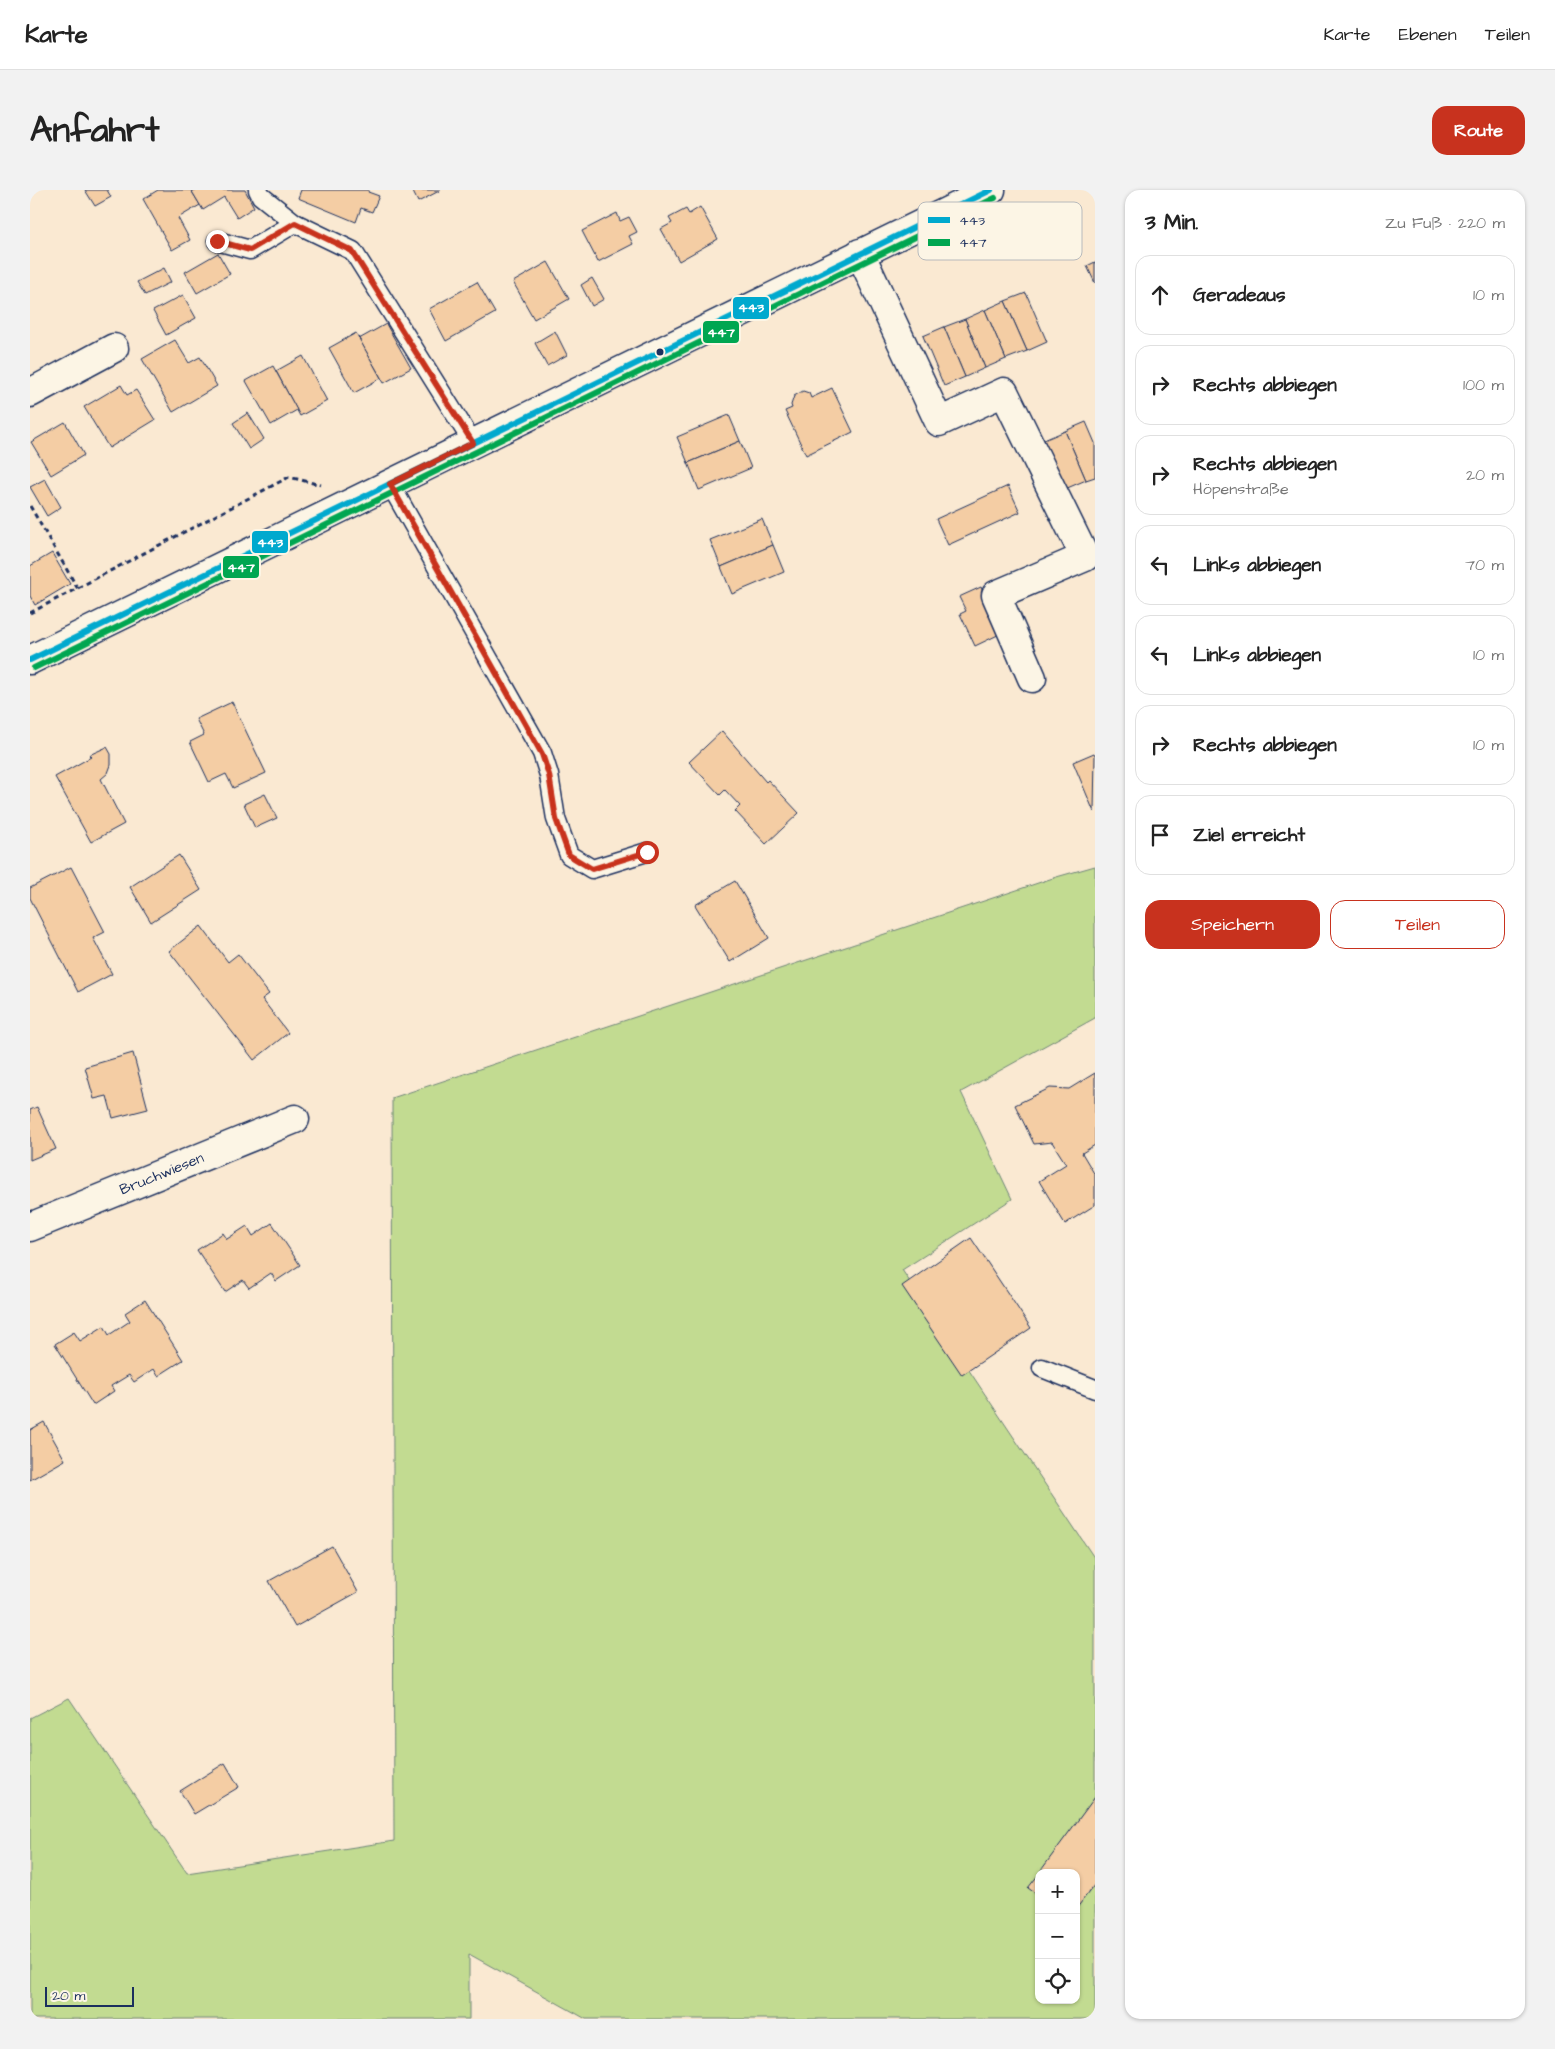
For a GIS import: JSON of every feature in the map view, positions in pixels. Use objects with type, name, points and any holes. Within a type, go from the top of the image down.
[{"type":"main road","points":[[966,202],[991,190]]},
{"type":"main road","points":[[30,660],[918,225]]},
{"type":"main road","points":[[860,253],[939,422],[1004,392],[1085,557],[996,595],[1032,678]]},
{"type":"main road","points":[[30,393],[114,348]]},
{"type":"main road","name":"Bruchwiesen","points":[[30,1227],[295,1119]]},
{"type":"lane","points":[[258,190],[261,196],[295,223],[352,251],[473,443]]},
{"type":"lane","points":[[217,241],[250,250],[295,223]]},
{"type":"lane","points":[[390,484],[542,754],[549,775],[556,819],[569,855],[592,869],[647,852]]},
{"type":"lane","points":[[1042,1368],[1095,1390]]},
{"type":"path","points":[[30,613],[289,477],[365,496]]},
{"type":"path","points":[[30,506],[78,588]]},
{"type":"green space","points":[[1095,866],[1095,1018],[961,1092],[1012,1199],[902,1270],[1095,1559],[1095,2019],[586,2019],[469,1954],[469,2019],[30,2019],[30,1718],[69,1698],[187,1873],[394,1841],[392,1098],[1053,878]]},
{"type":"building","points":[[85,190],[107,190],[111,197],[95,206]]},
{"type":"building","points":[[158,190],[191,190],[200,205],[178,218],[190,240],[172,250],[143,199]]},
{"type":"building","points":[[191,190],[245,190],[254,207],[237,218],[224,197],[203,210]]},
{"type":"building","points":[[301,190],[369,190],[368,192],[379,196],[372,212],[361,208],[356,222],[298,198]]},
{"type":"building","points":[[412,190],[441,190],[418,202]]},
{"type":"building","points":[[700,207],[718,239],[679,261],[661,229],[672,223],[669,218],[686,209],[689,214]]},
{"type":"building","points":[[617,213],[620,221],[629,217],[637,232],[629,236],[633,244],[598,262],[582,231]]},
{"type":"building","points":[[218,253],[230,274],[197,293],[185,272]]},
{"type":"building","points":[[548,262],[569,299],[534,319],[513,282]]},
{"type":"building","points":[[1095,262],[1095,283],[1087,266]]},
{"type":"building","points":[[164,268],[171,282],[145,295],[137,282]]},
{"type":"building","points":[[592,278],[604,299],[592,306],[581,285]]},
{"type":"building","points":[[477,282],[495,313],[446,341],[429,309]]},
{"type":"building","points":[[1026,293],[1047,342],[1027,351],[1005,301]]},
{"type":"building","points":[[183,295],[196,318],[166,335],[153,311]]},
{"type":"building","points":[[1005,301],[1027,351],[1006,359],[985,310]]},
{"type":"building","points":[[985,310],[1006,359],[985,368],[965,319]]},
{"type":"building","points":[[965,319],[985,368],[965,377],[944,327]]},
{"type":"building","points":[[386,324],[411,368],[384,383],[359,339]]},
{"type":"building","points":[[944,327],[965,377],[944,386],[923,336]]},
{"type":"building","points":[[555,331],[567,355],[547,366],[535,343]]},
{"type":"building","points":[[356,333],[381,378],[354,393],[329,348]]},
{"type":"building","points":[[175,340],[189,363],[200,357],[217,386],[173,412],[142,359]]},
{"type":"building","points":[[303,356],[327,401],[300,416],[276,371]]},
{"type":"building","points":[[273,366],[297,410],[271,425],[246,381]]},
{"type":"building","points":[[121,385],[127,395],[136,390],[155,420],[109,448],[84,407]]},
{"type":"building","points":[[832,388],[853,432],[806,455],[785,411],[792,408],[794,396],[803,391],[809,393],[811,398]]},
{"type":"building","points":[[248,413],[264,439],[249,449],[233,423]]},
{"type":"building","points":[[729,415],[740,441],[688,463],[677,437]]},
{"type":"building","points":[[65,422],[84,455],[51,475],[31,442]]},
{"type":"building","points":[[1086,422],[1095,443],[1095,477],[1086,480],[1065,431]]},
{"type":"building","points":[[1065,431],[1086,480],[1065,489],[1044,440]]},
{"type":"building","points":[[740,441],[751,468],[699,490],[688,463]]},
{"type":"building","points":[[45,479],[61,507],[47,516],[30,487]]},
{"type":"building","points":[[1008,486],[1020,512],[948,545],[936,519]]},
{"type":"building","points":[[762,519],[773,545],[721,567],[710,540]]},
{"type":"building","points":[[773,545],[784,572],[732,594],[721,567]]},
{"type":"building","points":[[52,553],[70,584],[35,605],[30,596],[30,566]]},
{"type":"building","points":[[981,587],[1002,633],[975,646],[960,614],[966,611],[959,597]]},
{"type":"building","points":[[232,702],[266,773],[233,788],[226,774],[209,782],[190,742],[204,735],[196,719]]},
{"type":"building","points":[[722,731],[766,782],[768,780],[799,813],[766,844],[735,811],[740,806],[725,790],[720,795],[689,762]]},
{"type":"building","points":[[107,747],[111,754],[111,765],[108,773],[101,779],[124,824],[91,842],[55,777],[91,757],[89,755]]},
{"type":"building","points":[[1094,753],[1095,755],[1094,812],[1073,762]]},
{"type":"building","points":[[265,794],[277,818],[255,828],[244,804]]},
{"type":"building","points":[[179,855],[201,890],[151,922],[130,887]]},
{"type":"building","points":[[71,867],[105,932],[93,938],[112,974],[78,992],[30,898],[30,888]]},
{"type":"building","points":[[735,881],[769,938],[730,962],[695,905]]},
{"type":"building","points":[[201,926],[228,962],[238,954],[269,994],[262,999],[288,1033],[254,1060],[169,951]]},
{"type":"building","points":[[133,1053],[148,1109],[113,1118],[107,1096],[94,1099],[85,1067]]},
{"type":"building","points":[[1095,1073],[1095,1145],[1082,1153],[1095,1175],[1095,1205],[1065,1224],[1039,1181],[1066,1164],[1052,1142],[1034,1144],[1015,1105],[1050,1088],[1069,1089]]},
{"type":"building","points":[[37,1107],[56,1149],[30,1160],[30,1110]]},
{"type":"building","points":[[272,1223],[300,1265],[276,1281],[271,1273],[249,1288],[243,1280],[225,1292],[197,1250],[223,1233],[227,1239],[247,1226],[253,1236]]},
{"type":"building","points":[[971,1238],[1031,1328],[962,1375],[902,1286]]},
{"type":"building","points":[[145,1300],[183,1360],[158,1376],[154,1369],[134,1382],[129,1375],[111,1386],[114,1391],[93,1405],[55,1344],[74,1332],[80,1341],[104,1326],[109,1335],[130,1321],[125,1313]]},
{"type":"building","points":[[44,1422],[65,1460],[30,1480],[30,1430]]},
{"type":"building","points":[[332,1546],[358,1592],[295,1627],[269,1581]]},
{"type":"building","points":[[225,1763],[239,1787],[194,1814],[180,1791]]},
{"type":"building","points":[[1095,1797],[1095,1884],[1080,1904],[1080,1869],[1042,1869]]},
{"type":"building","points":[[1035,1879],[1035,1893],[1028,1888]]},
{"type":"transit line","name":"443","points":[[966,202],[991,190]]},
{"type":"transit line","name":"447","points":[[987,202],[995,198]]},
{"type":"transit line","name":"443","points":[[30,660],[918,226]]},
{"type":"transit line","name":"447","points":[[34,668],[918,236]]},
{"type":"route","points":[[217,241],[250,250],[295,223],[352,251],[473,443],[390,484],[542,754],[549,775],[556,819],[569,855],[592,869],[647,852]]}]
